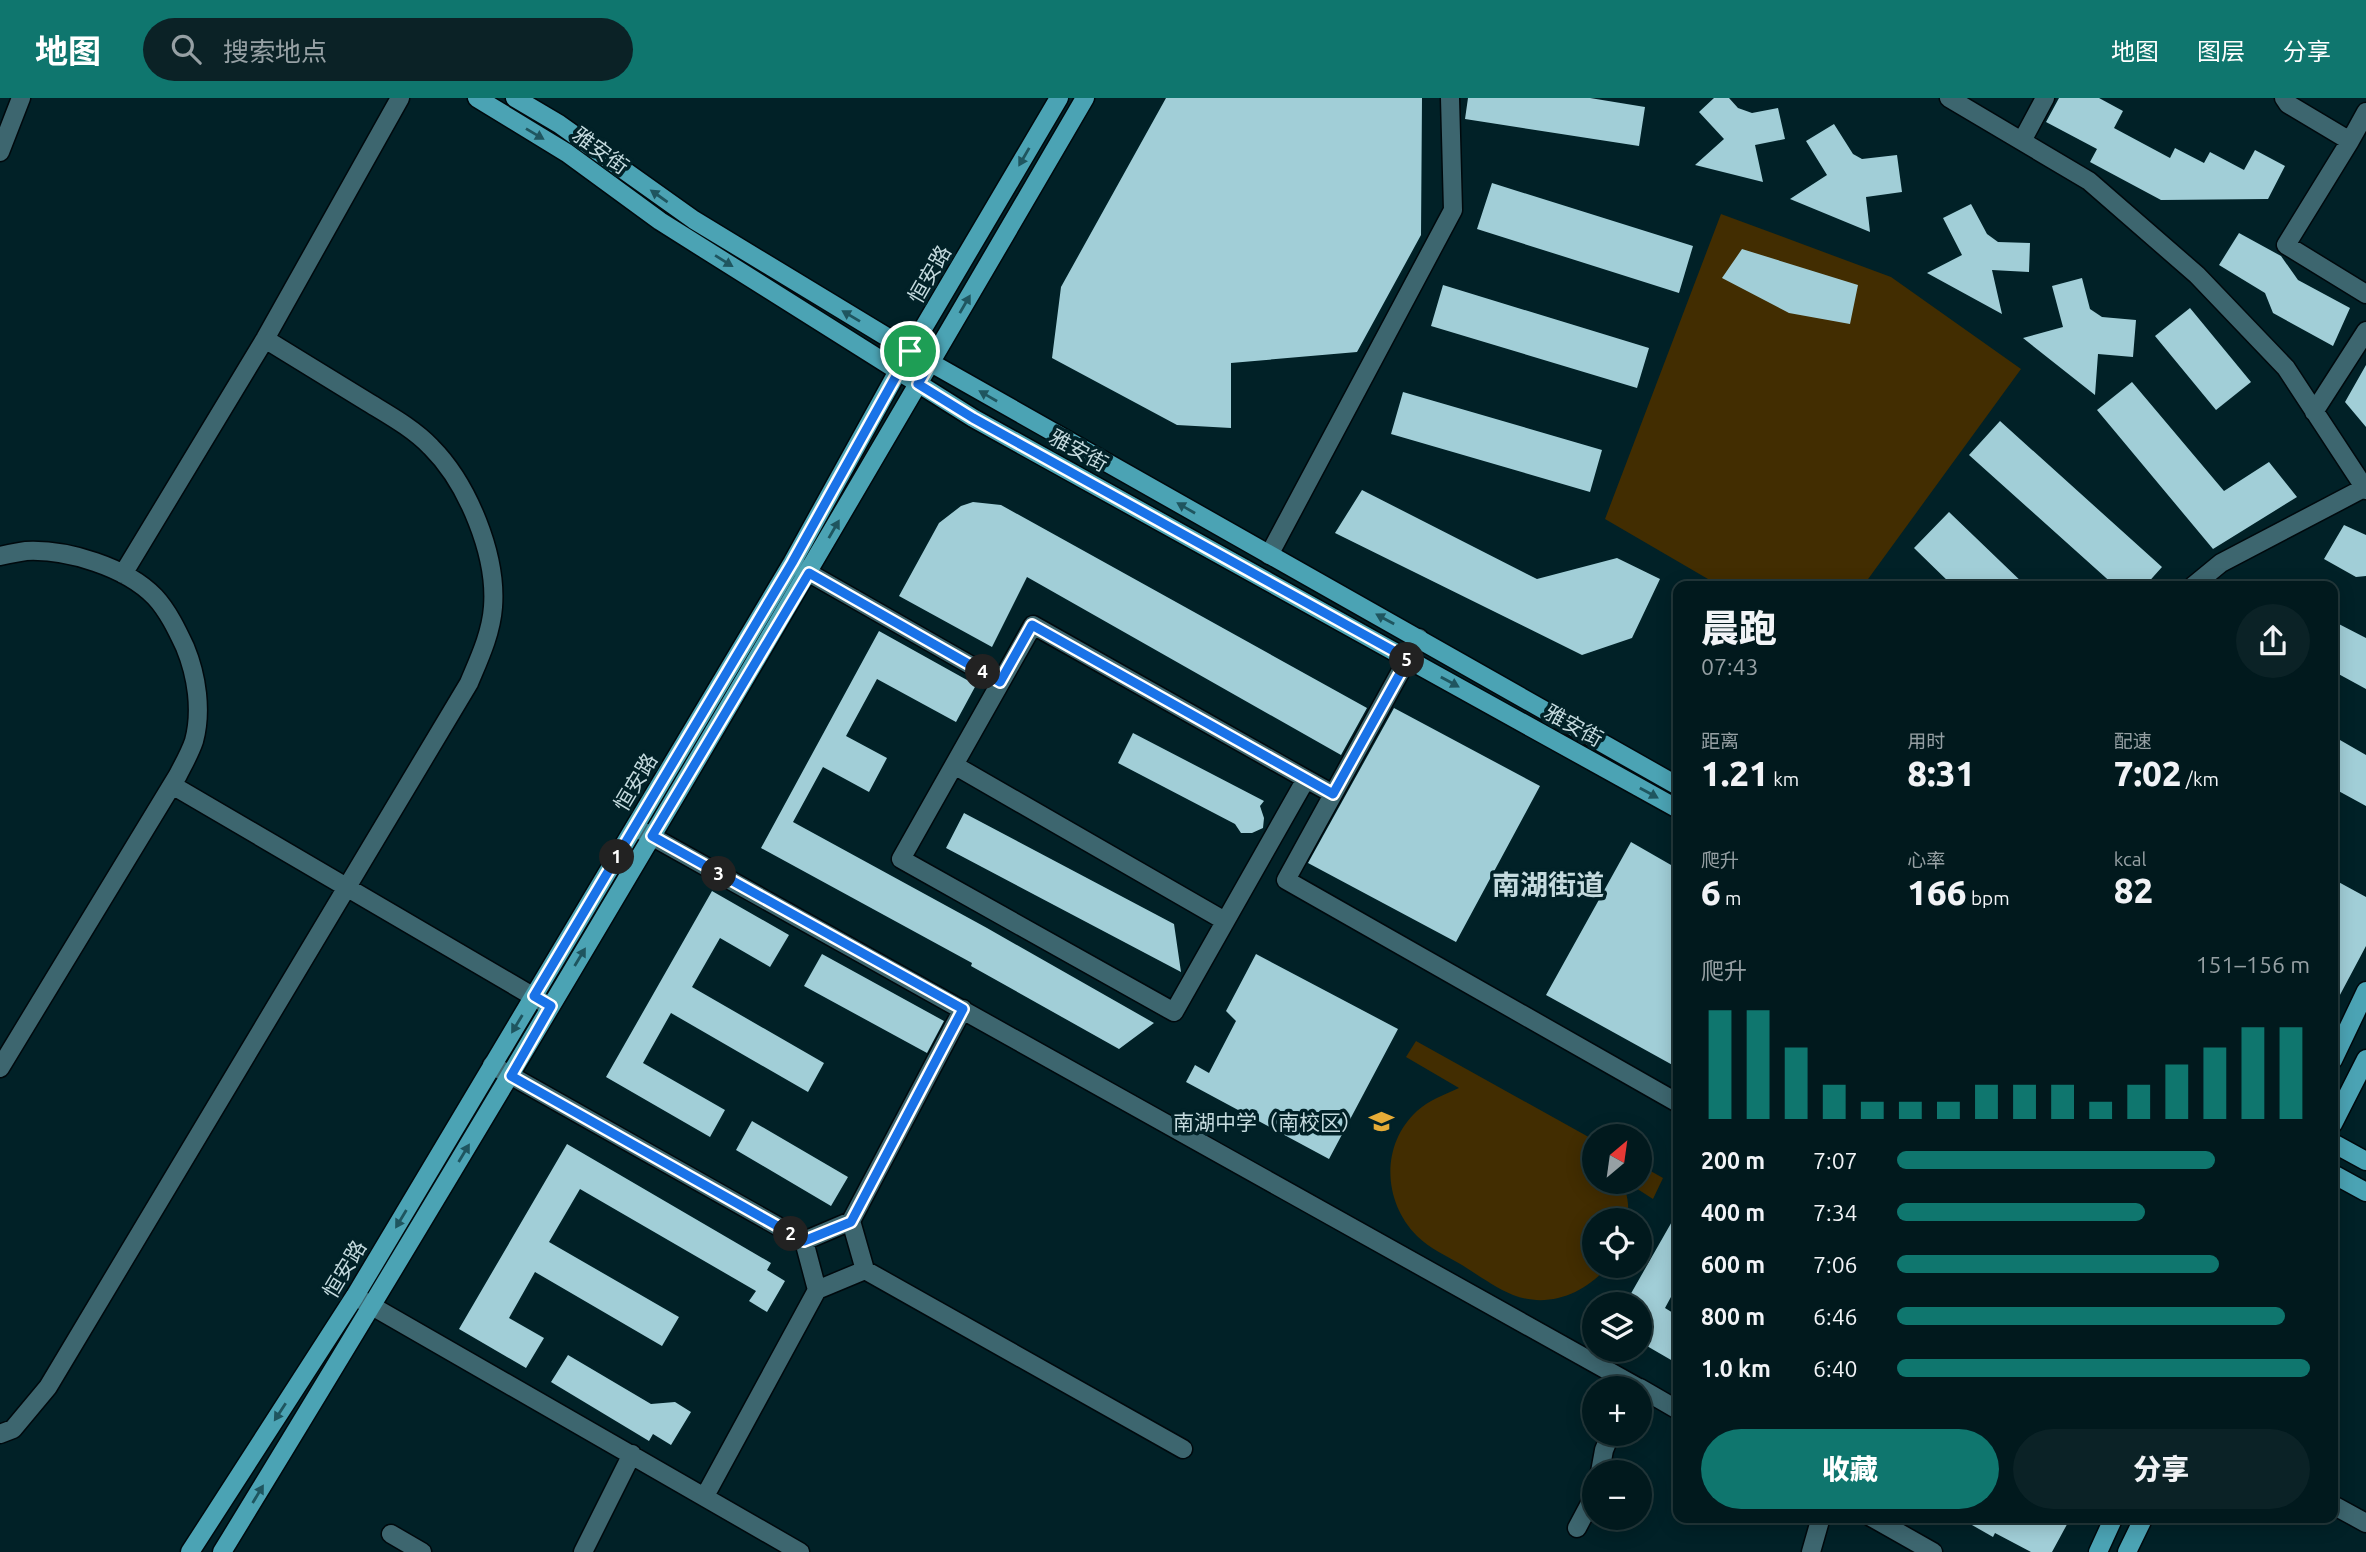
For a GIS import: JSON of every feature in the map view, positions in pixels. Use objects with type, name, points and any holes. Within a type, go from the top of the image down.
[{"type":"main road","name":"雅安街","points":[[477,98],[567,153],[660,221],[985,425],[1673,806]]},
{"type":"main road","name":"雅安街","points":[[515,98],[567,130],[694,220],[930,363],[1673,783]]},
{"type":"main road","name":"恒安路","points":[[190,1552],[355,1296],[792,563],[910,351],[1059,98]]},
{"type":"main road","name":"恒安路","points":[[222,1552],[511,1076],[809,573],[1085,98]]},
{"type":"main road","points":[[2338,1050],[2366,991]]},
{"type":"main road","points":[[2338,1114],[2366,1059]]},
{"type":"main road","points":[[2338,1146],[2366,1161]]},
{"type":"main road","points":[[2338,1177],[2366,1192]]},
{"type":"main road","points":[[2098,1552],[2111,1523]]},
{"type":"main road","points":[[2127,1552],[2141,1523]]},
{"type":"street","points":[[0,152],[22,98]]},
{"type":"street","points":[[123,574],[265,339],[400,98]]},
{"type":"street","points":[[1269,555],[1453,210],[1450,98]]},
{"type":"street","points":[[1949,98],[2089,181],[2197,275],[2286,368],[2365,489],[2221,563],[2199,581]]},
{"type":"street","points":[[2022,141],[2045,98]]},
{"type":"street","points":[[2284,98],[2288,104],[2350,141]]},
{"type":"street","points":[[2366,112],[2286,245],[2366,294]]},
{"type":"street","points":[[2314,412],[2366,331]]},
{"type":"street","points":[[0,1434],[13,1429],[48,1387],[469,683],[486,644],[493,607],[489,562],[480,525],[455,479],[431,447],[390,415],[265,339]]},
{"type":"street","points":[[0,556],[27,551],[94,561],[123,574],[155,597],[175,625],[195,670],[198,710],[194,742],[172,785],[0,1068]]},
{"type":"street","points":[[792,563],[1000,682]]},
{"type":"street","points":[[1306,779],[1174,1012],[901,859],[1032,625],[1333,794]]},
{"type":"street","points":[[1419,638],[1286,880],[1673,1100]]},
{"type":"street","points":[[954,765],[1225,921]]},
{"type":"street","points":[[172,785],[551,1006]]},
{"type":"street","points":[[635,827],[1616,1376]]},
{"type":"street","points":[[804,1241],[851,1222],[963,1009]]},
{"type":"street","points":[[492,1065],[804,1241],[817,1290]]},
{"type":"street","points":[[851,1222],[865,1270],[1183,1449]]},
{"type":"street","points":[[705,1496],[817,1290],[865,1270]]},
{"type":"street","points":[[355,1296],[800,1552]]},
{"type":"street","points":[[1652,1396],[1673,1407]]},
{"type":"street","points":[[583,1552],[632,1454]]},
{"type":"street","points":[[2338,1508],[2366,1523]]},
{"type":"street","points":[[1577,1528],[1582,1519]]},
{"type":"street","points":[[1811,1552],[1819,1523]]},
{"type":"street","points":[[1882,1523],[1933,1552]]},
{"type":"street","points":[[391,1534],[422,1552]]},
{"type":"shaded area","points":[[1721,214],[1891,277],[2021,369],[1867,581],[1711,581],[1605,519]]},
{"type":"shaded area","points":[[1416,1041],[1582,1133],[1582,1194],[1627,1194],[1628,1205],[1628,1208],[1582,1208],[1582,1278],[1596,1278],[1566,1296],[1527,1299],[1494,1285],[1427,1245],[1417,1236],[1397,1207],[1390,1174],[1392,1157],[1405,1125],[1417,1111],[1459,1088],[1406,1057]]},
{"type":"shaded area","points":[[1652,1172],[1663,1178],[1653,1199],[1645,1194],[1652,1194]]},
{"type":"building","points":[[1166,98],[1422,98],[1421,235],[1357,352],[1231,363],[1231,428],[1177,425],[1052,358],[1061,287]]},
{"type":"building","points":[[1468,98],[1590,98],[1645,107],[1639,146],[1465,119]]},
{"type":"building","points":[[1714,98],[1729,98],[1738,108],[1752,113],[1778,108],[1785,139],[1755,145],[1763,182],[1695,165],[1724,139],[1699,112]]},
{"type":"building","points":[[2059,98],[2099,98],[2123,111],[2114,128],[2170,158],[2175,148],[2204,163],[2210,152],[2244,170],[2255,150],[2285,166],[2268,199],[2161,200],[2090,162],[2097,149],[2046,122]]},
{"type":"building","points":[[1834,124],[1853,154],[1862,159],[1897,155],[1902,192],[1866,197],[1870,232],[1790,199],[1827,175],[1806,141]]},
{"type":"building","points":[[1492,183],[1693,246],[1679,293],[1477,229]]},
{"type":"building","points":[[1971,204],[1987,234],[1998,242],[2030,243],[2029,272],[1992,270],[2002,314],[1927,273],[1962,255],[1943,218]]},
{"type":"building","points":[[2239,233],[2281,256],[2298,280],[2350,308],[2333,346],[2273,313],[2265,293],[2219,265]]},
{"type":"building","points":[[1742,249],[1858,285],[1850,324],[1789,313],[1722,278]]},
{"type":"building","points":[[2082,278],[2090,309],[2102,317],[2136,320],[2133,357],[2098,354],[2095,395],[2023,338],[2063,327],[2052,286]]},
{"type":"building","points":[[1443,285],[1649,348],[1637,388],[1431,326]]},
{"type":"building","points":[[2190,308],[2251,382],[2216,410],[2155,336]]},
{"type":"building","points":[[2366,365],[2366,427],[2345,402]]},
{"type":"building","points":[[2132,382],[2224,491],[2269,462],[2297,497],[2213,549],[2097,410]]},
{"type":"building","points":[[1403,392],[1602,450],[1590,492],[1391,434]]},
{"type":"building","points":[[2000,421],[2162,567],[2149,581],[2109,581],[1969,455]]},
{"type":"building","points":[[1362,490],[1537,579],[1617,558],[1660,579],[1632,638],[1582,655],[1335,533]]},
{"type":"building","points":[[973,502],[1001,505],[1367,708],[1341,755],[1027,577],[992,647],[899,596],[939,523],[961,506]]},
{"type":"building","points":[[1949,512],[2021,581],[1948,581],[1914,548]]},
{"type":"building","points":[[2344,525],[2366,535],[2366,576],[2356,577],[2324,559]]},
{"type":"building","points":[[2338,624],[2366,638],[2366,689],[2338,674]]},
{"type":"building","points":[[879,631],[976,685],[956,722],[877,679],[846,736],[887,758],[869,792],[823,767],[793,822],[1154,1023],[1119,1049],[971,966],[972,963],[761,848]]},
{"type":"building","points":[[1394,708],[1540,786],[1456,942],[1308,863]]},
{"type":"building","points":[[1133,733],[1264,801],[1260,806],[1264,818],[1263,828],[1252,833],[1241,833],[1235,824],[1118,763]]},
{"type":"building","points":[[2338,739],[2366,755],[2366,806],[2338,791]]},
{"type":"building","points":[[964,813],[1174,924],[1181,972],[946,848]]},
{"type":"building","points":[[1631,842],[1673,866],[1673,1065],[1546,995]]},
{"type":"building","points":[[2338,882],[2366,897],[2366,946],[2338,999]]},
{"type":"building","points":[[712,891],[789,935],[770,967],[720,938],[692,987],[824,1063],[808,1092],[671,1013],[643,1063],[725,1110],[710,1137],[606,1077]]},
{"type":"building","points":[[822,954],[944,1021],[927,1053],[804,986]]},
{"type":"building","points":[[1256,954],[1398,1029],[1329,1159],[1186,1082],[1195,1065],[1209,1073],[1236,1021],[1226,1011]]},
{"type":"building","points":[[752,1121],[848,1177],[831,1206],[736,1150]]},
{"type":"building","points":[[567,1144],[771,1263],[767,1270],[785,1281],[767,1312],[749,1301],[756,1291],[580,1189],[549,1242],[679,1317],[662,1346],[535,1272],[509,1318],[544,1338],[526,1368],[459,1329]]},
{"type":"building","points":[[1673,1220],[1673,1293],[1665,1308],[1673,1313],[1673,1361],[1652,1349],[1652,1292],[1632,1292],[1640,1278],[1652,1278],[1652,1257]]},
{"type":"building","points":[[568,1355],[651,1404],[675,1402],[691,1412],[671,1445],[653,1434],[649,1441],[551,1382]]},
{"type":"building","points":[[1968,1523],[2068,1523],[2052,1552],[2031,1552],[1995,1533],[1993,1537]]},
{"type":"place","name":"南湖中学（南校区）","points":[[1382,1122]]},
{"type":"district","name":"南湖街道","points":[[1548,884]]},
{"type":"route","points":[[910,351],[930,363],[918,384],[973,418],[1408,659],[1333,794],[1032,625],[1000,682],[809,573],[652,836],[963,1009],[851,1222],[804,1241],[511,1076],[551,1006],[534,996],[792,563],[910,351]]}]
